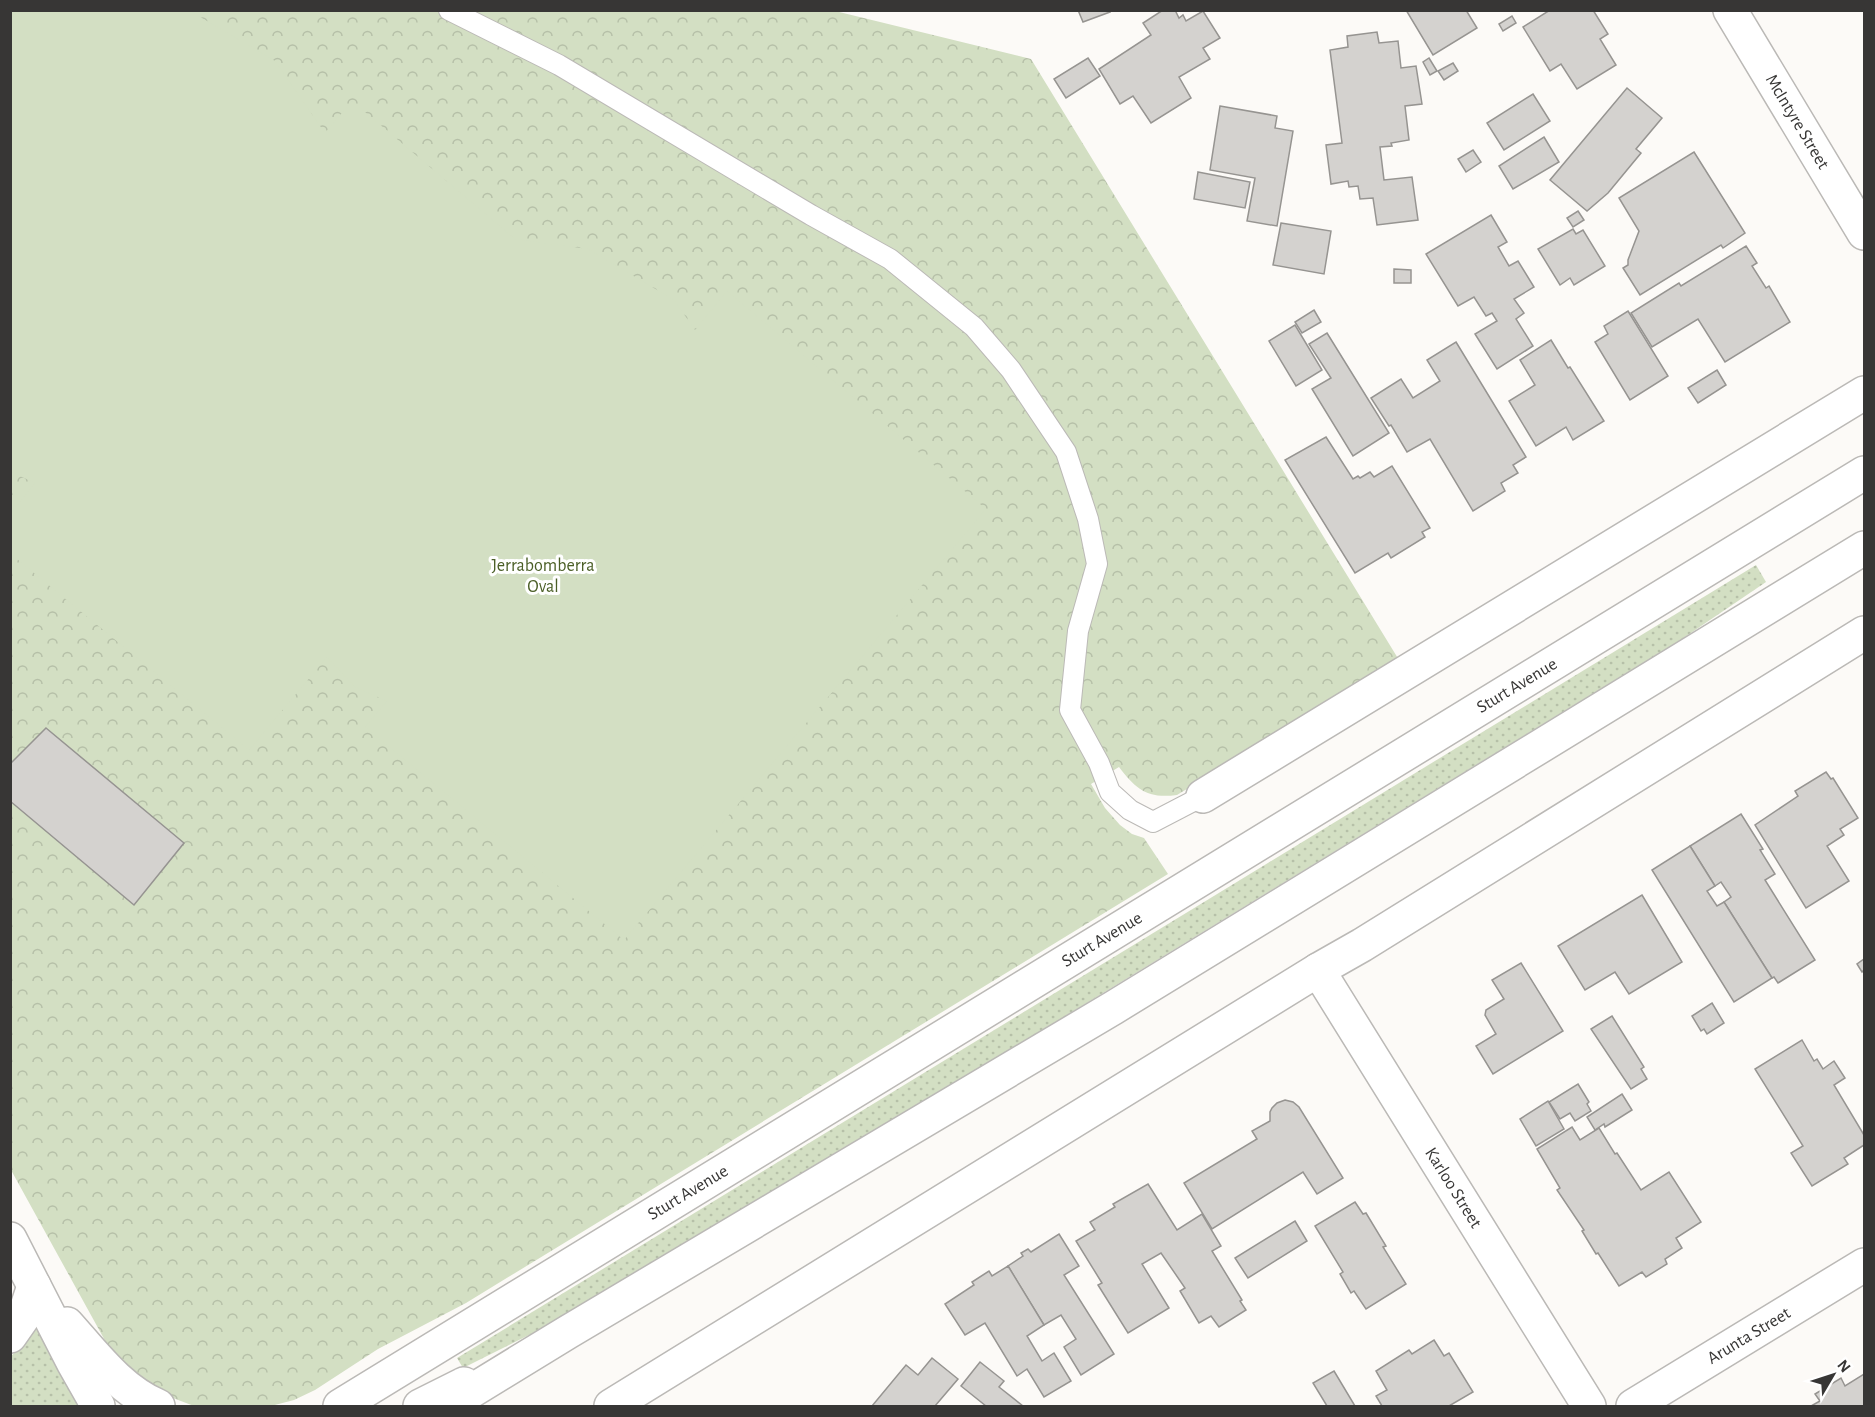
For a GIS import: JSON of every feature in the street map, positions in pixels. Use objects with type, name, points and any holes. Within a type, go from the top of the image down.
[{"type":"main road","name":"McIntyre Street","points":[[1730,10],[1864,233]]},
{"type":"main road","points":[[1203,796],[1864,393]]},
{"type":"main road","name":"Sturt Avenue","points":[[340,1406],[1864,473]]},
{"type":"main road","points":[[447,1407],[568,1332],[1113,1008],[1864,548]]},
{"type":"main road","points":[[611,1407],[1864,633]]},
{"type":"main road","name":"Karloo Street","points":[[1318,970],[1589,1407]]},
{"type":"main road","points":[[10,1239],[98,1407]]},
{"type":"main road","name":"Arunta Street","points":[[1633,1407],[1864,1265]]},
{"type":"main road","points":[[10,1336],[22,1320],[34,1286]]},
{"type":"main road","points":[[34,1286],[111,1373],[158,1407]]},
{"type":"main road","points":[[420,1407],[568,1332]]},
{"type":"lane","points":[[449,10],[559,65],[801,209],[890,259],[974,327],[1011,370],[1065,452],[1088,519],[1097,564],[1078,632],[1070,710],[1099,763],[1110,792],[1130,810],[1153,822],[1203,796]]},
{"type":"green space","points":[[831,10],[1031,59],[1399,660],[1177,795],[1158,795],[1143,791],[1119,767],[1091,784],[1105,808],[1120,825],[1132,834],[1144,838],[1168,874],[466,1303],[378,1349],[315,1390],[294,1400],[271,1406],[194,1406],[165,1395],[138,1378],[108,1346],[11,1170],[10,11]]},
{"type":"green space","name":"Jerrabomberra Oval","points":[[38,11],[190,11],[275,61],[325,133],[352,101],[515,239],[588,249],[674,300],[695,330],[727,291],[986,509],[624,940],[365,727],[387,701],[355,687],[327,657],[249,750],[11,554],[11,513],[35,483],[11,472],[11,18]]},
{"type":"green space","points":[[1756,565],[1766,582],[1679,641],[668,1259],[557,1321],[463,1368],[457,1358]]},
{"type":"green space","points":[[37,1330],[83,1406],[11,1406],[10,1357],[33,1331]]},
{"type":"building","points":[[1078,10],[1109,10],[1110,12],[1083,22]]},
{"type":"building","points":[[1163,10],[1175,10],[1179,18],[1183,15],[1186,21],[1203,11],[1220,38],[1203,48],[1210,59],[1179,77],[1191,98],[1151,123],[1133,96],[1120,104],[1099,69],[1151,35],[1143,23]]},
{"type":"building","points":[[1406,10],[1466,10],[1477,28],[1433,55]]},
{"type":"building","points":[[1550,10],[1593,10],[1608,34],[1600,39],[1616,65],[1577,89],[1561,64],[1550,71],[1523,27]]},
{"type":"building","points":[[1512,16],[1516,23],[1503,31],[1499,24]]},
{"type":"building","points":[[1377,32],[1379,43],[1398,41],[1401,68],[1416,66],[1422,104],[1405,106],[1409,140],[1391,143],[1392,146],[1380,147],[1384,180],[1412,177],[1418,220],[1377,225],[1373,198],[1360,199],[1358,186],[1349,187],[1348,181],[1331,184],[1326,145],[1342,143],[1330,50],[1348,47],[1347,36]]},
{"type":"building","points":[[1088,58],[1100,76],[1066,98],[1054,79]]},
{"type":"building","points":[[1429,58],[1437,71],[1430,75],[1423,62]]},
{"type":"building","points":[[1453,63],[1458,71],[1444,80],[1438,71]]},
{"type":"building","points":[[1627,88],[1662,118],[1636,149],[1641,153],[1608,193],[1587,211],[1550,180]]},
{"type":"building","points":[[1533,94],[1550,121],[1504,150],[1487,123]]},
{"type":"building","points":[[1220,106],[1277,116],[1275,128],[1293,131],[1277,226],[1247,221],[1255,178],[1210,170]]},
{"type":"building","points":[[1544,137],[1559,162],[1513,189],[1499,166]]},
{"type":"building","points":[[1473,150],[1481,162],[1466,172],[1458,159]]},
{"type":"building","points":[[1694,152],[1745,233],[1723,248],[1721,245],[1640,295],[1623,268],[1628,265],[1639,231],[1619,198]]},
{"type":"building","points":[[1198,172],[1250,182],[1245,208],[1194,199]]},
{"type":"building","points":[[1578,211],[1584,220],[1573,227],[1567,218]]},
{"type":"building","points":[[1491,215],[1507,242],[1498,247],[1509,266],[1518,261],[1534,287],[1514,299],[1524,313],[1516,319],[1533,346],[1497,369],[1475,334],[1497,321],[1492,313],[1486,316],[1474,297],[1458,306],[1426,254]]},
{"type":"building","points":[[1281,223],[1331,231],[1324,274],[1273,265]]},
{"type":"building","points":[[1573,229],[1576,234],[1583,230],[1605,266],[1574,285],[1570,278],[1560,285],[1538,249]]},
{"type":"building","points":[[1746,246],[1757,263],[1752,266],[1766,288],[1769,286],[1790,322],[1725,362],[1698,319],[1652,347],[1631,313],[1679,283],[1681,286]]},
{"type":"building","points":[[1394,269],[1411,270],[1411,283],[1394,283]]},
{"type":"building","points":[[1314,310],[1321,322],[1302,333],[1295,322]]},
{"type":"building","points":[[1628,311],[1668,376],[1630,400],[1595,342],[1608,334],[1604,326]]},
{"type":"building","points":[[1295,325],[1322,370],[1296,386],[1269,341]]},
{"type":"building","points":[[1327,333],[1389,433],[1353,456],[1312,389],[1331,378],[1309,344]]},
{"type":"building","points":[[1551,340],[1604,421],[1573,440],[1566,427],[1536,446],[1509,401],[1535,385],[1520,360]]},
{"type":"building","points":[[1456,342],[1526,457],[1513,465],[1518,473],[1501,483],[1505,491],[1473,511],[1430,439],[1407,452],[1371,398],[1401,379],[1413,398],[1440,381],[1427,360]]},
{"type":"building","points":[[1717,370],[1726,385],[1698,403],[1688,388]]},
{"type":"building","points":[[1326,437],[1353,479],[1370,472],[1374,477],[1392,466],[1430,528],[1422,532],[1425,537],[1391,558],[1388,553],[1355,573],[1285,460]]},
{"type":"building","points":[[46,728],[184,843],[134,905],[10,801],[10,764]]},
{"type":"building","points":[[1826,772],[1831,779],[1833,778],[1858,818],[1840,829],[1844,835],[1827,846],[1849,881],[1806,908],[1755,825],[1798,796],[1795,791]]},
{"type":"building","points":[[1741,814],[1763,849],[1760,850],[1775,874],[1765,880],[1815,960],[1778,983],[1774,977],[1772,978],[1724,902],[1731,897],[1721,882],[1715,886],[1690,846]]},
{"type":"building","points":[[1690,846],[1715,886],[1707,891],[1717,906],[1724,902],[1772,978],[1734,1002],[1652,870]]},
{"type":"building","points":[[1642,895],[1682,962],[1629,994],[1615,972],[1585,990],[1558,946]]},
{"type":"building","points":[[1864,959],[1864,970],[1862,972],[1857,964]]},
{"type":"building","points":[[1521,963],[1563,1031],[1493,1074],[1476,1046],[1496,1034],[1485,1015],[1486,1010],[1504,999],[1492,980]]},
{"type":"building","points":[[1712,1003],[1724,1023],[1707,1034],[1704,1029],[1701,1031],[1692,1016]]},
{"type":"building","points":[[1612,1016],[1644,1067],[1641,1069],[1647,1079],[1631,1089],[1591,1029]]},
{"type":"building","points":[[1802,1040],[1814,1061],[1817,1059],[1823,1069],[1834,1061],[1845,1078],[1834,1085],[1864,1135],[1864,1145],[1844,1158],[1848,1164],[1812,1186],[1791,1153],[1803,1146],[1755,1069]]},
{"type":"building","points":[[1578,1084],[1589,1102],[1587,1104],[1591,1111],[1575,1121],[1570,1113],[1560,1119],[1549,1102]]},
{"type":"building","points":[[1622,1094],[1632,1110],[1605,1127],[1604,1124],[1595,1130],[1587,1117]]},
{"type":"building","points":[[1285,1100],[1299,1107],[1343,1178],[1317,1194],[1303,1172],[1212,1229],[1184,1183],[1257,1139],[1252,1131],[1270,1121],[1272,1108]]},
{"type":"building","points":[[1548,1101],[1564,1129],[1536,1146],[1520,1119]]},
{"type":"building","points":[[1572,1127],[1580,1140],[1599,1128],[1641,1190],[1669,1172],[1701,1222],[1676,1238],[1682,1248],[1665,1259],[1667,1264],[1646,1277],[1642,1272],[1619,1286],[1598,1253],[1596,1254],[1582,1231],[1584,1230],[1557,1190],[1560,1188],[1537,1149]]},
{"type":"building","points":[[1148,1184],[1177,1230],[1202,1214],[1221,1246],[1212,1251],[1246,1310],[1219,1327],[1211,1316],[1199,1323],[1180,1291],[1185,1288],[1161,1253],[1142,1264],[1169,1308],[1128,1333],[1098,1285],[1102,1283],[1076,1241],[1095,1230],[1090,1222],[1115,1207],[1113,1204]]},
{"type":"building","points":[[1355,1202],[1363,1214],[1366,1213],[1386,1246],[1383,1247],[1406,1284],[1366,1309],[1354,1291],[1351,1293],[1340,1274],[1343,1272],[1315,1226]]},
{"type":"building","points":[[1295,1221],[1307,1241],[1248,1278],[1235,1258]]},
{"type":"building","points":[[1059,1234],[1079,1266],[1064,1275],[1114,1354],[1081,1375],[1064,1347],[1076,1339],[1061,1315],[1044,1325],[1008,1266],[1023,1256],[1021,1253],[1028,1249],[1031,1252]]},
{"type":"building","points":[[1008,1266],[1044,1325],[1027,1336],[1042,1361],[1054,1353],[1071,1381],[1044,1397],[1027,1369],[1017,1376],[985,1323],[965,1335],[945,1304],[974,1285],[972,1282],[989,1271],[992,1276]]},
{"type":"building","points":[[1434,1340],[1444,1356],[1449,1353],[1473,1392],[1449,1406],[1382,1406],[1376,1396],[1387,1390],[1376,1371],[1409,1350],[1412,1354]]},
{"type":"building","points":[[932,1358],[958,1379],[935,1406],[872,1406],[906,1365],[918,1375]]},
{"type":"building","points":[[980,1362],[1004,1381],[999,1387],[1023,1406],[986,1406],[961,1386]]},
{"type":"building","points":[[1334,1371],[1355,1406],[1327,1406],[1313,1383]]},
{"type":"building","points":[[1864,1374],[1864,1406],[1811,1406],[1820,1401],[1815,1394],[1841,1378],[1845,1386]]}]
